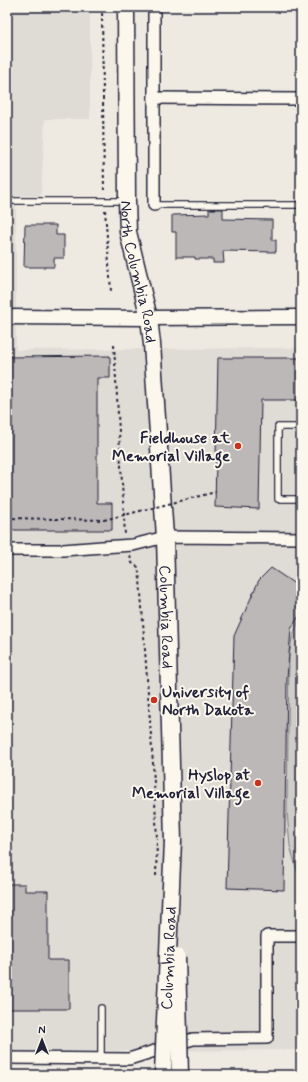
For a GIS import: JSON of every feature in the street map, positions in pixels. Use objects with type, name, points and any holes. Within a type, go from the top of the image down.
[{"type":"main road","name":"North Columbia Road","points":[[126,7],[128,232],[149,318],[165,537]]},
{"type":"main road","name":"Columbia Road","points":[[165,537],[180,1075]]},
{"type":"main road","name":"Columbia Road","points":[[163,1075],[173,842]]},
{"type":"street","points":[[154,7],[154,205]]},
{"type":"street","points":[[154,98],[301,99]]},
{"type":"street","points":[[7,317],[301,317]]},
{"type":"street","points":[[7,550],[63,550],[133,545],[165,537],[301,538]]},
{"type":"street","points":[[7,1058],[129,1059],[193,1038],[267,1038],[267,936],[301,936]]},
{"type":"lane","points":[[7,201],[127,201]]},
{"type":"lane","points":[[154,205],[301,205]]},
{"type":"lane","points":[[301,427],[278,427],[278,499],[301,499]]},
{"type":"lane","points":[[101,1008],[101,1058]]},
{"type":"path","points":[[102,7],[104,201],[111,291]]},
{"type":"path","points":[[114,344],[125,530]]},
{"type":"path","points":[[7,518],[104,520],[216,492]]},
{"type":"path","points":[[132,562],[138,567],[140,579],[157,839]]},
{"type":"shaded area","name":"University of North Dakota","points":[[7,7],[90,7],[90,119],[45,119],[41,196],[16,196],[16,350],[301,348],[301,1050],[7,1051]]},
{"type":"shaded area","points":[[301,614],[301,879],[299,877],[290,846],[287,812],[289,657],[292,638]]},
{"type":"building","points":[[209,209],[223,209],[223,219],[272,220],[272,240],[276,240],[276,252],[223,251],[224,263],[213,263],[213,259],[176,257],[176,232],[172,232],[172,215],[209,214]]},
{"type":"building","points":[[25,225],[56,225],[56,235],[64,235],[64,258],[54,258],[54,267],[24,267]]},
{"type":"building","points":[[110,356],[110,378],[97,378],[97,503],[112,503],[112,530],[7,530],[7,357]]},
{"type":"building","name":"Fieldhouse at Memorial Village","points":[[218,358],[301,358],[301,400],[261,400],[259,509],[215,507]]},
{"type":"building","name":"Hyslop at Memorial Village","points":[[271,568],[301,588],[301,613],[291,629],[287,678],[284,890],[227,888],[234,636],[259,580]]},
{"type":"building","points":[[7,884],[25,884],[25,891],[48,891],[48,960],[69,960],[69,1009],[7,1009]]},
{"type":"place","name":"Fieldhouse at Memorial Village","points":[[238,446]]},
{"type":"place","name":"University of North Dakota","points":[[154,700]]},
{"type":"place","name":"Hyslop at Memorial Village","points":[[258,783]]}]
